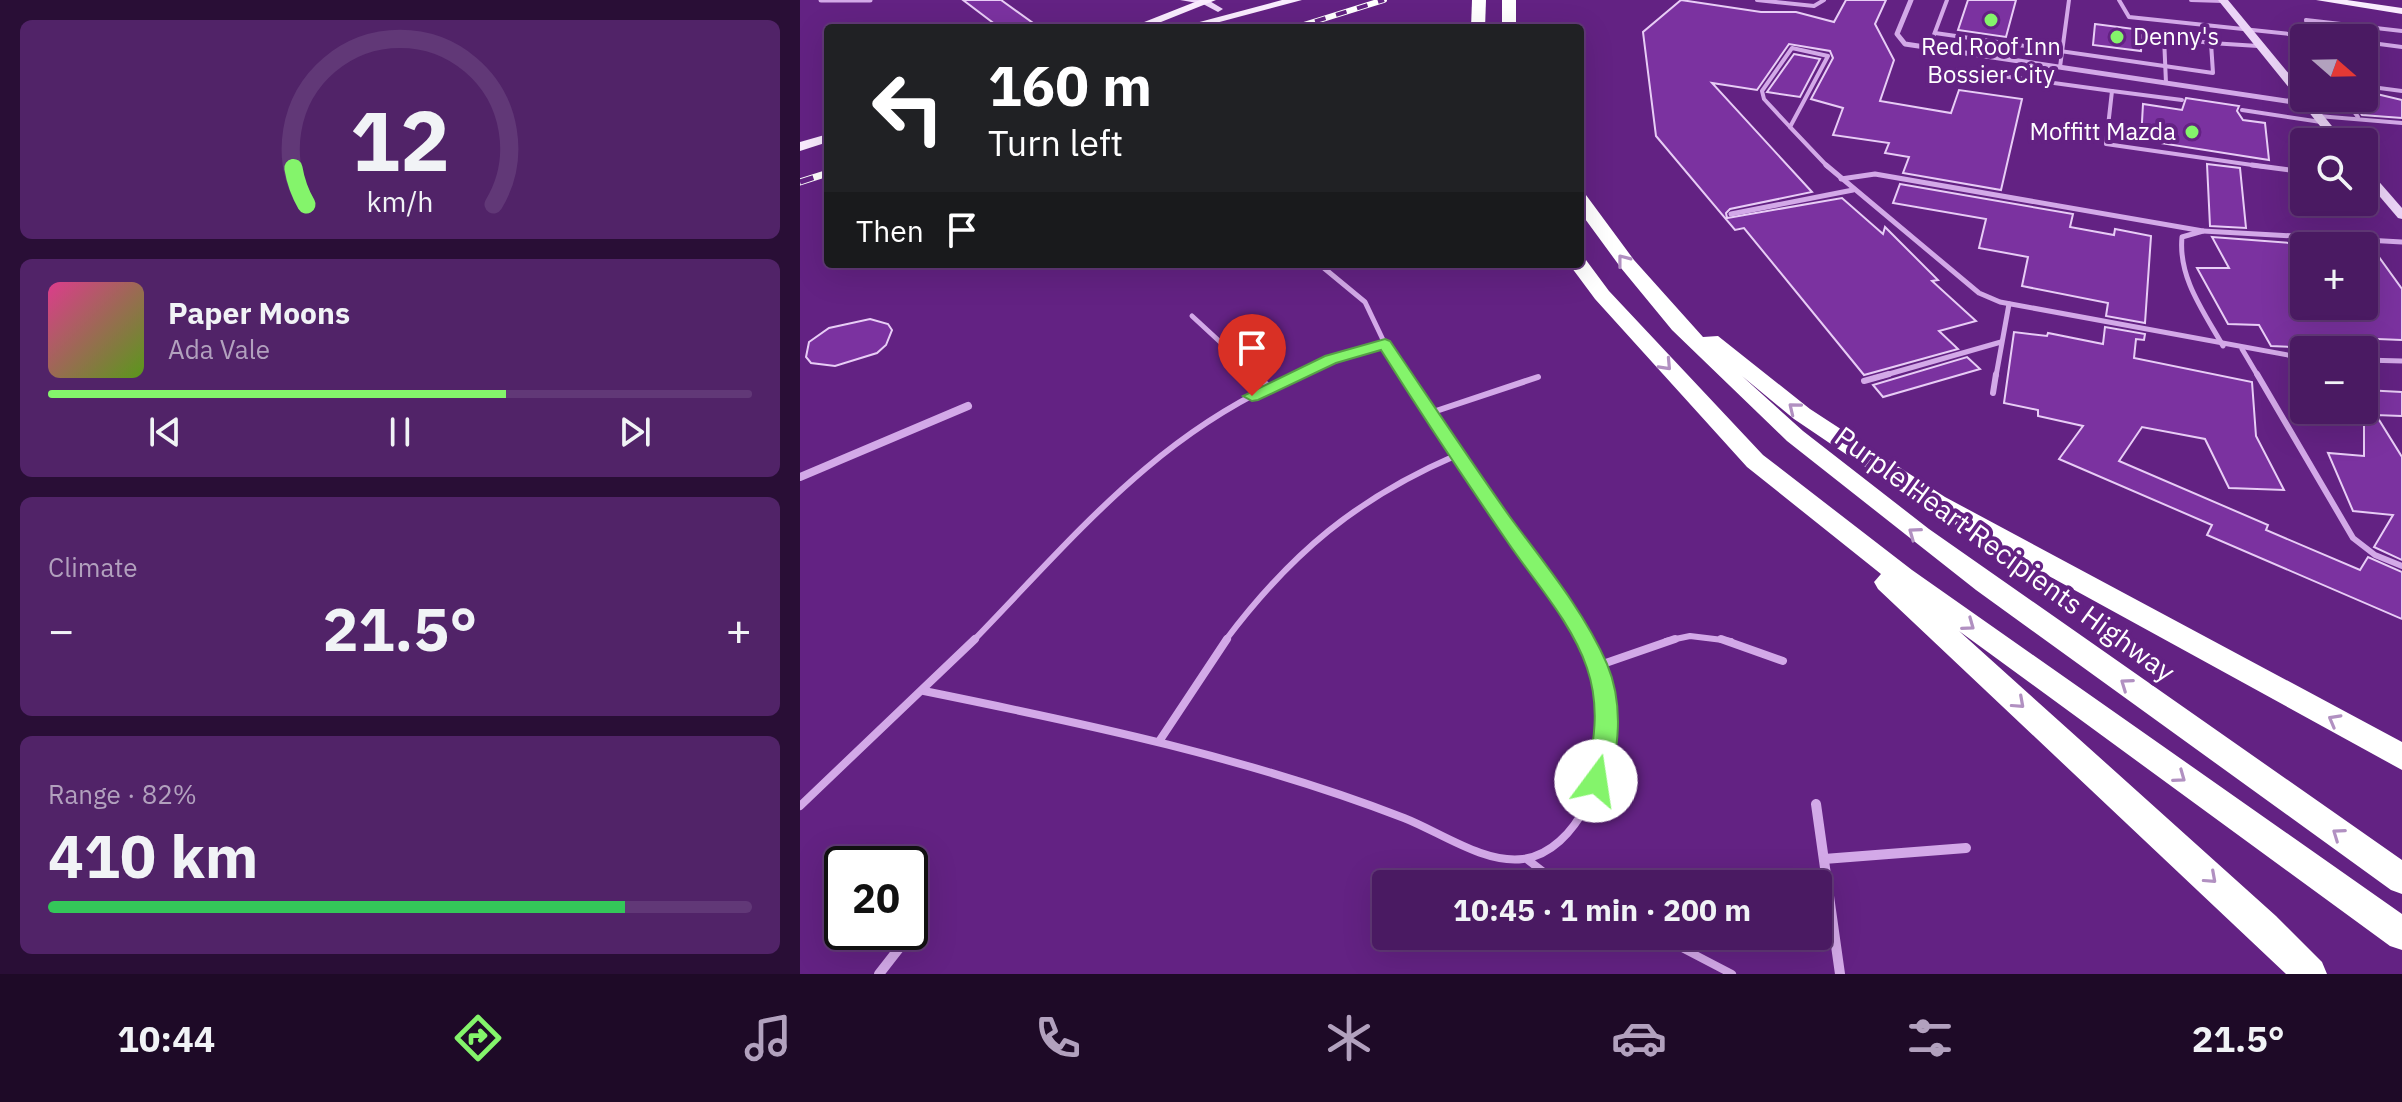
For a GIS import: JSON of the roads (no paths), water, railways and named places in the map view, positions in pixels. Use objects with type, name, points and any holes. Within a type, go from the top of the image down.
[{"type":"highway","points":[[1478,24],[1479,0]]},
{"type":"highway","points":[[1509,0],[1509,24]]},
{"type":"highway","name":"Purple Heart Recipients Highway","points":[[1584,204],[1656,300],[1746,394],[1905,527],[2402,879]]},
{"type":"highway","points":[[1582,268],[1602,295],[1755,461],[2264,927],[2310,974]]},
{"type":"highway","points":[[1656,300],[1702,332],[1802,414],[1936,503],[2402,757]]},
{"type":"highway","points":[[1755,461],[1903,577],[2402,934]]},
{"type":"main road","points":[[1185,0],[1209,3],[1245,0]]},
{"type":"main road","points":[[1199,24],[1296,0]]},
{"type":"main road","points":[[2223,0],[2290,84]]},
{"type":"main road","points":[[2322,0],[2402,11]]},
{"type":"main road","points":[[1147,24],[1209,3]]},
{"type":"main road","points":[[1174,24],[1209,3]]},
{"type":"main road","points":[[2313,112],[2327,128]]},
{"type":"main road","points":[[800,147],[824,139]]},
{"type":"main road","points":[[2378,188],[2402,215]]},
{"type":"street","points":[[821,0],[870,0]]},
{"type":"street","points":[[1911,0],[1897,38],[1905,44],[2290,101]]},
{"type":"street","points":[[1209,3],[1231,16]]},
{"type":"street","points":[[800,477],[968,406]]},
{"type":"street","points":[[1816,804],[1840,974]]},
{"type":"street","points":[[1824,859],[1966,848]]},
{"type":"street","points":[[879,974],[898,950]]},
{"type":"lane","points":[[1757,0],[1814,6],[1824,0]]},
{"type":"lane","points":[[1929,48],[1947,0]]},
{"type":"lane","points":[[2060,67],[2069,0]]},
{"type":"lane","points":[[2119,0],[2129,17],[2290,34]]},
{"type":"lane","points":[[2191,0],[2223,0]]},
{"type":"lane","points":[[2307,24],[2306,20],[2327,24]]},
{"type":"lane","points":[[2378,30],[2399,32]]},
{"type":"lane","points":[[1935,33],[2213,73],[2211,43]]},
{"type":"lane","points":[[2166,83],[2164,37],[2258,46]]},
{"type":"lane","points":[[2378,41],[2401,45]]},
{"type":"lane","points":[[1790,127],[1828,56],[1824,53],[1792,48],[1787,51],[1762,91],[1764,99],[1790,127],[1840,179],[1979,293],[2009,304],[2290,356]]},
{"type":"lane","points":[[1958,70],[2182,100]]},
{"type":"lane","points":[[2285,78],[2290,78]]},
{"type":"lane","points":[[2378,88],[2402,91]]},
{"type":"lane","points":[[2112,91],[2106,144],[2290,170]]},
{"type":"lane","points":[[2242,110],[2319,119],[2358,117],[2402,123]]},
{"type":"lane","points":[[2354,112],[2358,117]]},
{"type":"lane","points":[[1840,179],[1875,174],[2203,231],[2402,242]]},
{"type":"lane","points":[[1731,214],[1853,190]]},
{"type":"lane","points":[[2203,231],[2182,237],[2179,251],[2187,276],[2223,346]]},
{"type":"lane","points":[[924,691],[1160,740],[1347,793],[1498,859],[1541,858],[1560,844],[1576,822],[1596,781],[1605,750],[1607,720],[1597,666],[1565,609],[1457,455],[1385,344],[1365,302],[1324,268]]},
{"type":"lane","points":[[1993,393],[2009,304]]},
{"type":"lane","points":[[1192,316],[1269,387]]},
{"type":"lane","points":[[1864,381],[2001,342]]},
{"type":"lane","points":[[800,806],[924,691],[1113,495],[1147,465],[1188,434],[1269,387],[1331,360],[1385,344]]},
{"type":"lane","points":[[2242,349],[2353,538],[2375,555],[2402,566]]},
{"type":"lane","points":[[2378,360],[2402,361]]},
{"type":"lane","points":[[1430,413],[1538,377]]},
{"type":"lane","points":[[1160,740],[1204,668],[1256,597],[1305,547],[1384,488],[1457,455]]},
{"type":"lane","points":[[1597,666],[1656,643],[1694,635],[1721,636],[1783,661]]},
{"type":"lane","points":[[1528,860],[1537,870]]},
{"type":"lane","points":[[1686,950],[1732,974]]},
{"type":"railway","points":[[1307,24],[1384,0]]},
{"type":"railway","points":[[800,182],[824,174]]},
{"type":"place","name":"Red Roof Inn Bossier City","points":[[1991,20]]},
{"type":"place","name":"Denny's","points":[[2117,37]]},
{"type":"place","name":"Moffitt Mazda","points":[[2192,132]]}]
